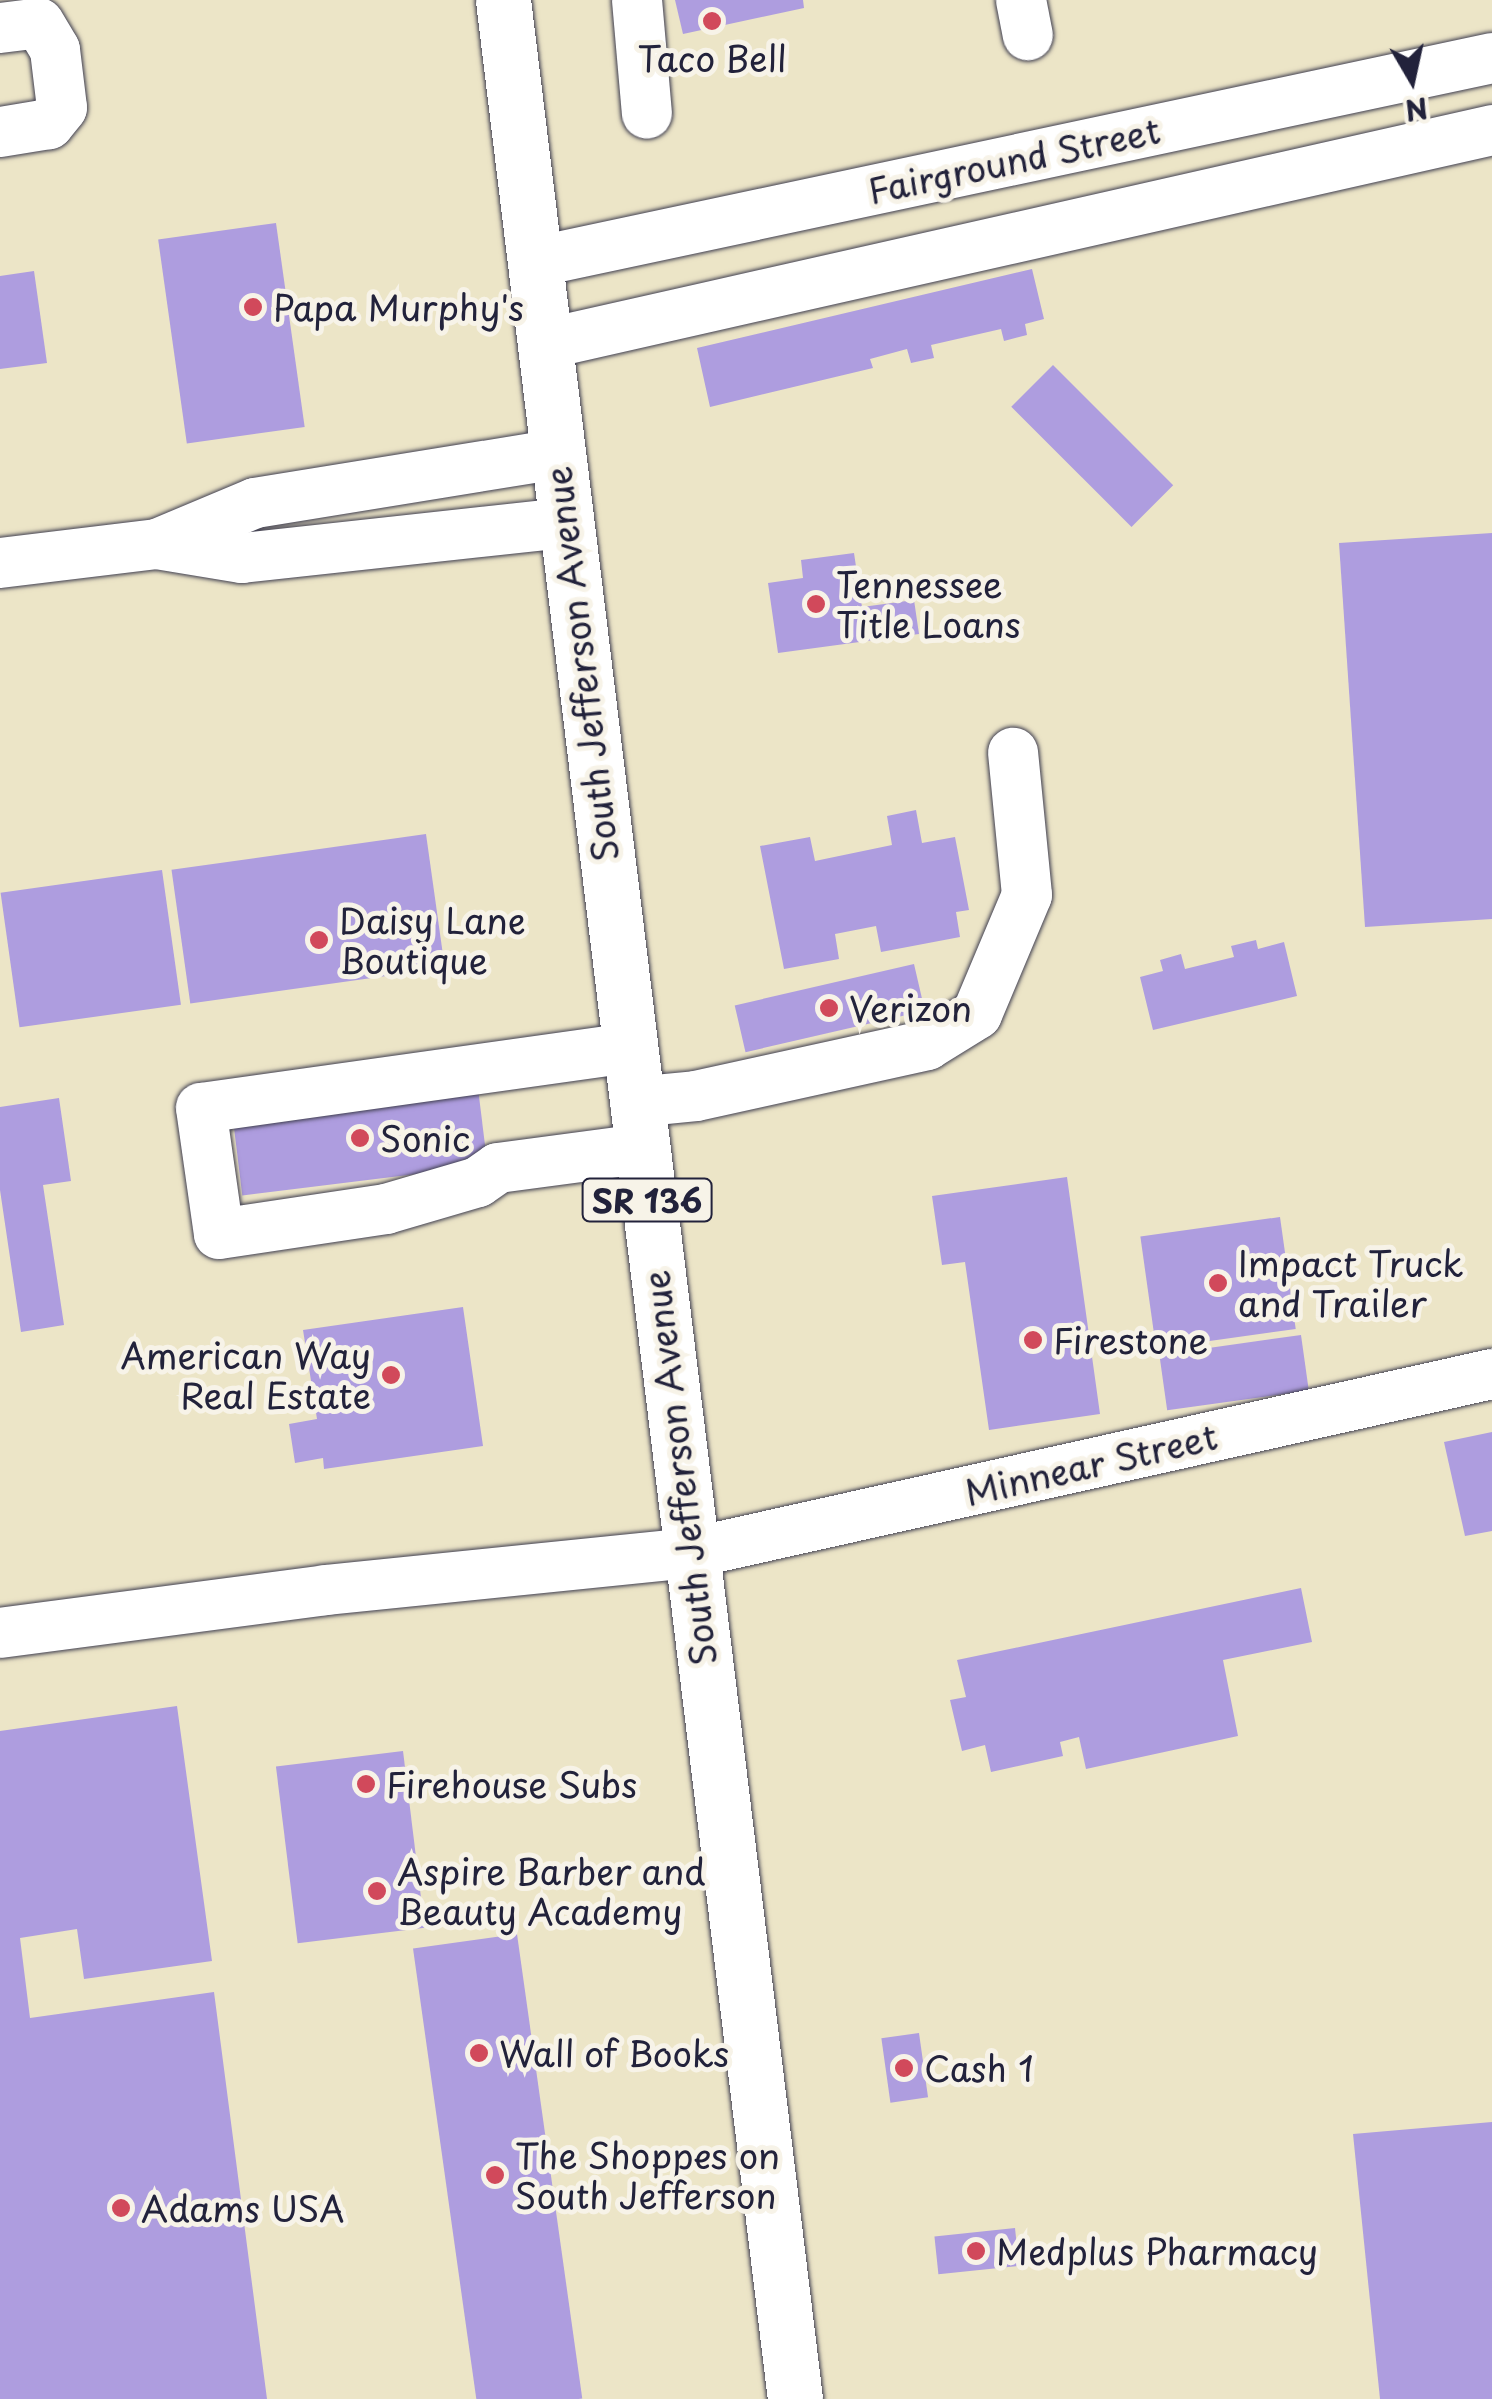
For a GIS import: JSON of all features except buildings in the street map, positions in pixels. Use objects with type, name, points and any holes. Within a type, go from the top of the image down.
[{"type":"main road","name":"South Jefferson Avenue","points":[[503,0],[795,2399]]},
{"type":"street","points":[[637,0],[647,114]]},
{"type":"street","points":[[0,28],[39,22],[55,50],[62,108],[50,124],[0,132]]},
{"type":"street","name":"Fairground Street","points":[[535,262],[1492,58]]},
{"type":"street","points":[[544,344],[1492,130]]},
{"type":"street","points":[[0,563],[157,544],[255,503],[556,454]]},
{"type":"street","points":[[157,544],[242,558],[566,523]]},
{"type":"street","points":[[629,1048],[201,1108],[219,1234],[386,1209],[478,1182],[498,1168],[638,1126],[696,1096],[927,1045],[977,1014],[1027,894],[1013,753]]},
{"type":"street","name":"Minnear Street","points":[[0,1632],[325,1590],[691,1553],[1492,1374]]},
{"type":"place","name":"Taco Bell","points":[[712,21]]},
{"type":"place","name":"Papa Murphy's","points":[[253,307]]},
{"type":"place","name":"Tennessee Title Loans","points":[[816,604]]},
{"type":"place","name":"Daisy Lane Boutique","points":[[319,940]]},
{"type":"place","name":"Verizon","points":[[829,1008]]},
{"type":"place","name":"Sonic","points":[[360,1138]]},
{"type":"place","name":"Impact Truck and Trailer","points":[[1218,1283]]},
{"type":"place","name":"Firestone","points":[[1033,1340]]},
{"type":"place","name":"American Way Real Estate","points":[[391,1375]]},
{"type":"place","name":"Firehouse Subs","points":[[366,1784]]},
{"type":"place","name":"Aspire Barber and Beauty Academy","points":[[377,1891]]},
{"type":"place","name":"Wall of Books","points":[[479,2053]]},
{"type":"place","name":"Cash 1","points":[[904,2068]]},
{"type":"place","name":"The Shoppes on South Jefferson","points":[[495,2175]]},
{"type":"place","name":"Adams USA","points":[[121,2208]]},
{"type":"place","name":"Medplus Pharmacy","points":[[976,2251]]}]
